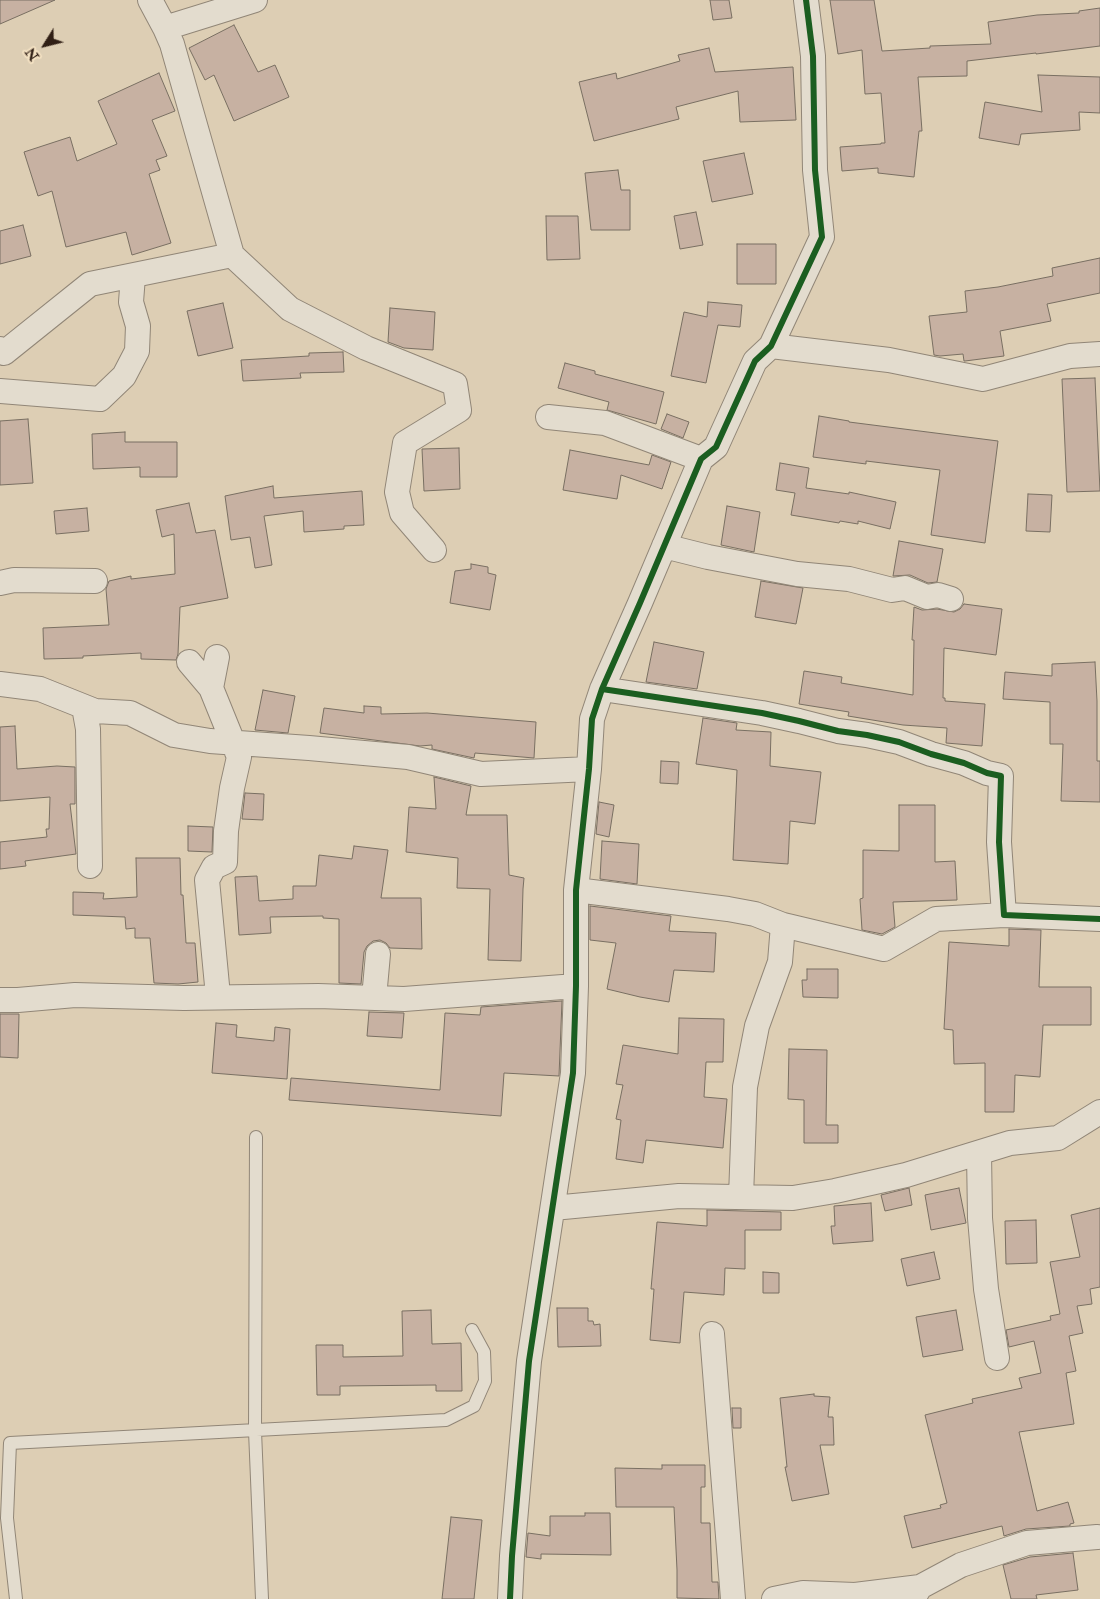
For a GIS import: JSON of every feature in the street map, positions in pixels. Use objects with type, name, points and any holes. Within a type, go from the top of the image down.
[{"type":"street","points":[[150,0],[172,44],[232,255],[290,310],[366,348],[455,384],[459,410],[405,443],[396,492],[402,513],[434,550]]},
{"type":"street","points":[[165,28],[255,0]]},
{"type":"street","points":[[510,1599],[512,1556],[530,1361],[573,1073],[576,986],[576,890],[589,769],[592,719],[602,689],[702,459],[716,447],[755,361],[771,346],[822,237],[815,170],[813,56],[806,0]]},
{"type":"street","points":[[0,349],[4,353],[90,284],[232,255]]},
{"type":"street","points":[[0,391],[100,399],[124,376],[137,350],[138,326],[131,302],[133,276]]},
{"type":"street","points":[[771,346],[889,360],[983,379],[1070,356],[1100,354]]},
{"type":"street","points":[[548,417],[605,423],[702,459]]},
{"type":"street","points":[[664,546],[708,557],[788,572],[849,579],[892,590],[905,588],[927,597],[938,595],[950,599]]},
{"type":"street","points":[[0,583],[14,580],[95,581]]},
{"type":"street","points":[[211,688],[217,657]]},
{"type":"street","points":[[189,662],[211,688],[239,757],[232,788],[226,831],[225,862],[214,867],[207,880],[218,996]]},
{"type":"street","points":[[0,684],[40,689],[95,711],[130,713],[174,735],[210,741],[408,758],[481,774],[589,769]]},
{"type":"street","points":[[602,689],[753,712],[838,731],[867,735],[899,742],[931,754],[964,763],[987,773],[1001,776],[999,842],[1004,915]]},
{"type":"street","points":[[84,707],[88,729],[90,866]]},
{"type":"street","points":[[576,890],[755,914],[783,925],[884,949],[936,919],[1004,915],[1100,919]]},
{"type":"street","points":[[741,1197],[745,1087],[756,1026],[780,962],[783,925]]},
{"type":"street","points":[[374,998],[378,954]]},
{"type":"street","points":[[0,1000],[75,995],[184,998],[318,996],[404,999],[576,986]]},
{"type":"street","points":[[553,1208],[679,1196],[793,1198],[836,1191],[906,1175],[1010,1143],[1058,1138],[1100,1112]]},
{"type":"street","points":[[979,1153],[980,1218],[986,1289],[997,1358]]},
{"type":"street","points":[[712,1334],[733,1599]]},
{"type":"street","points":[[774,1599],[803,1594],[916,1593],[961,1565],[1027,1543],[1097,1537]]},
{"type":"lane","points":[[256,1137],[255,1430],[262,1599]]},
{"type":"lane","points":[[16,1599],[3,1518],[10,1443],[446,1420],[474,1406],[485,1381],[484,1352],[472,1330]]},
{"type":"building","points":[[0,0],[55,0],[0,24]]},
{"type":"building","points":[[710,0],[729,0],[732,18],[713,20]]},
{"type":"building","points":[[830,0],[874,0],[882,51],[930,48],[930,46],[991,44],[988,22],[1037,15],[1079,13],[1079,11],[1100,8],[1100,46],[967,61],[967,76],[918,77],[922,131],[919,131],[914,177],[878,173],[878,168],[842,171],[840,147],[885,143],[881,93],[865,94],[862,50],[838,54]]},
{"type":"building","points":[[234,25],[258,72],[275,65],[289,97],[234,121],[214,75],[205,80],[189,48]]},
{"type":"building","points":[[709,48],[715,72],[793,67],[796,120],[740,122],[738,91],[676,107],[679,119],[594,141],[579,82],[616,73],[617,79],[680,61],[678,55]]},
{"type":"building","points":[[159,73],[175,111],[152,120],[167,156],[156,160],[160,170],[149,174],[171,243],[132,255],[126,232],[66,247],[52,191],[38,196],[24,152],[70,137],[77,161],[117,144],[98,101]]},
{"type":"building","points":[[1038,75],[1100,77],[1100,113],[1079,112],[1080,130],[1021,134],[1019,145],[979,138],[985,102],[1042,112]]},
{"type":"building","points":[[744,153],[753,194],[712,202],[703,161]]},
{"type":"building","points":[[618,170],[621,190],[630,190],[630,230],[591,230],[585,173]]},
{"type":"building","points":[[696,212],[703,245],[680,249],[674,216]]},
{"type":"building","points":[[546,216],[578,216],[580,259],[547,260]]},
{"type":"building","points":[[23,225],[31,256],[0,264],[0,231]]},
{"type":"building","points":[[737,244],[776,244],[776,284],[737,284]]},
{"type":"building","points":[[1100,258],[1100,293],[1047,304],[1051,321],[1000,331],[1004,356],[964,361],[963,354],[934,355],[929,316],[967,312],[965,291],[998,287],[1053,276],[1052,268]]},
{"type":"building","points":[[708,302],[742,305],[740,327],[718,325],[706,383],[671,376],[684,312],[707,317]]},
{"type":"building","points":[[223,303],[233,348],[198,356],[187,311]]},
{"type":"building","points":[[390,308],[435,312],[433,350],[404,348],[388,342]]},
{"type":"building","points":[[343,352],[344,372],[300,373],[301,378],[243,381],[241,360],[309,356],[309,353]]},
{"type":"building","points":[[565,363],[595,371],[595,374],[664,392],[656,424],[607,410],[609,402],[558,388]]},
{"type":"building","points":[[1095,378],[1100,491],[1067,492],[1062,379]]},
{"type":"building","points":[[667,414],[689,422],[683,438],[661,429]]},
{"type":"building","points":[[819,416],[849,422],[998,441],[985,543],[931,535],[940,470],[866,461],[866,464],[813,457]]},
{"type":"building","points":[[28,419],[33,483],[0,485],[0,421]]},
{"type":"building","points":[[125,432],[125,442],[177,442],[177,477],[140,477],[140,467],[93,469],[92,434]]},
{"type":"building","points":[[459,448],[460,489],[424,491],[422,449]]},
{"type":"building","points":[[570,450],[649,465],[652,455],[671,462],[662,489],[621,475],[617,499],[563,490]]},
{"type":"building","points":[[780,463],[809,468],[806,488],[849,494],[849,492],[896,502],[890,529],[858,521],[858,524],[840,521],[839,523],[791,515],[795,493],[776,490]]},
{"type":"building","points":[[273,486],[274,498],[362,491],[364,525],[344,526],[344,529],[304,532],[303,511],[264,516],[272,565],[255,568],[250,537],[231,540],[225,496]]},
{"type":"building","points":[[1028,494],[1052,495],[1050,532],[1026,531]]},
{"type":"building","points":[[189,503],[196,533],[215,530],[228,598],[180,607],[178,654],[176,660],[141,659],[141,653],[44,659],[43,628],[109,625],[106,589],[109,581],[131,576],[131,579],[175,574],[174,534],[162,537],[156,510]]},
{"type":"building","points":[[727,506],[760,512],[754,552],[721,545]]},
{"type":"building","points":[[87,508],[89,531],[56,534],[54,511]]},
{"type":"building","points":[[899,541],[943,549],[937,582],[928,583],[910,575],[893,576]]},
{"type":"building","points":[[471,564],[488,567],[488,573],[496,575],[490,610],[450,603],[455,571],[471,569]]},
{"type":"building","points":[[761,581],[803,588],[796,624],[755,617]]},
{"type":"building","points":[[964,604],[1002,609],[996,655],[944,648],[943,698],[945,698],[945,701],[985,704],[982,746],[946,743],[947,728],[903,725],[848,716],[849,712],[799,704],[804,671],[842,677],[841,683],[913,695],[914,640],[912,640],[914,607],[922,610],[937,609],[954,612]]},
{"type":"building","points":[[654,642],[704,652],[697,689],[646,682]]},
{"type":"building","points":[[1095,662],[1097,761],[1100,761],[1100,802],[1061,801],[1063,744],[1050,744],[1050,702],[1003,699],[1005,672],[1052,676],[1052,664]]},
{"type":"building","points":[[263,690],[295,696],[288,733],[255,730]]},
{"type":"building","points":[[364,706],[381,707],[381,714],[427,713],[536,722],[534,758],[475,753],[474,758],[432,749],[432,745],[420,746],[320,733],[324,708],[364,713]]},
{"type":"building","points":[[703,718],[737,723],[736,730],[771,732],[770,766],[821,772],[815,824],[790,821],[788,864],[733,860],[737,770],[696,764]]},
{"type":"building","points":[[15,726],[17,769],[57,766],[75,767],[75,804],[70,804],[76,854],[25,861],[26,866],[0,869],[0,842],[47,837],[46,829],[49,829],[50,797],[0,801],[0,727]]},
{"type":"building","points":[[661,761],[679,762],[678,784],[660,783]]},
{"type":"building","points":[[434,777],[471,786],[466,815],[507,815],[509,875],[524,878],[521,961],[488,960],[490,889],[457,888],[458,858],[406,852],[409,807],[436,809]]},
{"type":"building","points":[[245,793],[264,794],[263,820],[242,819]]},
{"type":"building","points":[[599,802],[614,805],[609,837],[596,834]]},
{"type":"building","points":[[899,805],[935,805],[935,862],[955,861],[957,900],[893,902],[895,927],[882,934],[862,930],[860,899],[863,898],[863,850],[899,851]]},
{"type":"building","points":[[188,826],[213,827],[212,852],[188,851]]},
{"type":"building","points":[[602,841],[639,844],[637,884],[600,879]]},
{"type":"building","points":[[354,846],[388,850],[381,898],[421,898],[422,949],[390,948],[380,940],[373,941],[364,952],[361,984],[339,983],[339,919],[323,918],[323,916],[270,917],[271,933],[239,935],[235,877],[257,876],[259,901],[293,899],[293,886],[316,886],[319,855],[352,859]]},
{"type":"building","points":[[136,858],[180,858],[181,895],[183,895],[186,943],[195,943],[198,982],[178,984],[154,983],[150,938],[135,938],[135,928],[126,929],[125,917],[73,915],[73,892],[104,893],[103,899],[137,897]]},
{"type":"building","points":[[590,906],[671,916],[669,931],[716,933],[714,972],[674,970],[669,1002],[607,989],[616,943],[590,940]]},
{"type":"building","points":[[1009,929],[1041,930],[1039,987],[1091,987],[1091,1025],[1043,1025],[1040,1077],[1015,1075],[1014,1112],[985,1112],[985,1063],[954,1064],[953,1030],[944,1029],[949,942],[1009,946]]},
{"type":"building","points":[[807,969],[838,969],[838,998],[803,997],[802,980],[807,980]]},
{"type":"building","points":[[562,1001],[559,1076],[504,1073],[501,1116],[289,1100],[291,1078],[440,1090],[445,1013],[480,1015],[481,1007]]},
{"type":"building","points":[[369,1012],[404,1013],[402,1038],[367,1036]]},
{"type":"building","points":[[0,1014],[19,1014],[18,1058],[0,1057]]},
{"type":"building","points":[[679,1018],[724,1019],[723,1062],[706,1062],[704,1097],[727,1099],[723,1148],[646,1140],[643,1163],[616,1159],[621,1120],[616,1119],[623,1085],[616,1084],[623,1045],[678,1054]]},
{"type":"building","points":[[216,1023],[237,1025],[236,1037],[274,1041],[275,1027],[290,1029],[287,1079],[212,1073]]},
{"type":"building","points":[[789,1049],[827,1050],[826,1125],[838,1125],[838,1143],[804,1143],[804,1100],[788,1099]]},
{"type":"building","points":[[909,1188],[912,1205],[885,1211],[881,1195]]},
{"type":"building","points":[[959,1188],[966,1223],[931,1230],[925,1195]]},
{"type":"building","points":[[871,1203],[873,1241],[833,1244],[831,1226],[835,1226],[834,1206]]},
{"type":"building","points":[[1100,1208],[1100,1287],[1090,1289],[1092,1304],[1077,1306],[1083,1333],[1069,1336],[1076,1371],[1066,1373],[1074,1424],[1019,1432],[1037,1511],[1068,1502],[1074,1523],[1070,1524],[1070,1526],[1026,1529],[1004,1536],[1002,1526],[912,1548],[904,1516],[941,1508],[940,1505],[947,1503],[925,1415],[973,1403],[972,1399],[1022,1388],[1019,1378],[1041,1373],[1034,1341],[1009,1347],[1006,1330],[1051,1320],[1050,1316],[1060,1314],[1050,1262],[1080,1257],[1071,1215]]},
{"type":"building","points":[[707,1210],[781,1212],[781,1230],[745,1230],[745,1269],[725,1268],[724,1295],[684,1292],[680,1343],[650,1340],[654,1289],[651,1289],[657,1222],[707,1226]]},
{"type":"building","points":[[1036,1220],[1037,1263],[1006,1264],[1005,1221]]},
{"type":"building","points":[[934,1252],[940,1279],[907,1286],[901,1259]]},
{"type":"building","points":[[763,1272],[779,1273],[779,1293],[763,1293]]},
{"type":"building","points":[[557,1308],[588,1308],[588,1321],[593,1321],[594,1325],[600,1324],[601,1346],[558,1347]]},
{"type":"building","points":[[431,1310],[432,1344],[461,1343],[462,1391],[436,1391],[436,1385],[340,1386],[340,1395],[317,1395],[316,1345],[343,1345],[343,1357],[403,1356],[402,1311]]},
{"type":"building","points":[[956,1310],[963,1350],[923,1357],[916,1317]]},
{"type":"building","points":[[814,1394],[814,1396],[830,1397],[828,1417],[833,1417],[834,1445],[820,1445],[829,1494],[792,1501],[785,1467],[787,1467],[780,1398]]},
{"type":"building","points":[[732,1408],[741,1408],[741,1428],[733,1428]]},
{"type":"building","points":[[662,1465],[705,1465],[705,1487],[701,1487],[701,1523],[710,1523],[712,1582],[718,1582],[719,1599],[677,1598],[674,1507],[616,1507],[615,1468],[662,1469]]},
{"type":"building","points":[[585,1513],[610,1513],[611,1555],[541,1554],[541,1559],[526,1557],[528,1533],[550,1536],[550,1516],[585,1516]]},
{"type":"building","points":[[451,1517],[482,1520],[474,1599],[442,1599]]},
{"type":"building","points":[[1073,1553],[1078,1590],[1036,1595],[1037,1599],[1011,1599],[1003,1565],[1030,1557]]},
{"type":"cycle path","points":[[510,1599],[529,1361],[573,1073],[576,986],[576,890],[589,769],[592,719],[602,689],[701,459],[716,447],[755,361],[771,346],[822,237],[815,170],[813,56],[806,0]]},
{"type":"cycle path","points":[[602,689],[762,713],[838,731],[867,735],[899,742],[931,754],[964,763],[987,773],[1001,776],[999,842],[1004,915],[1100,919]]}]
